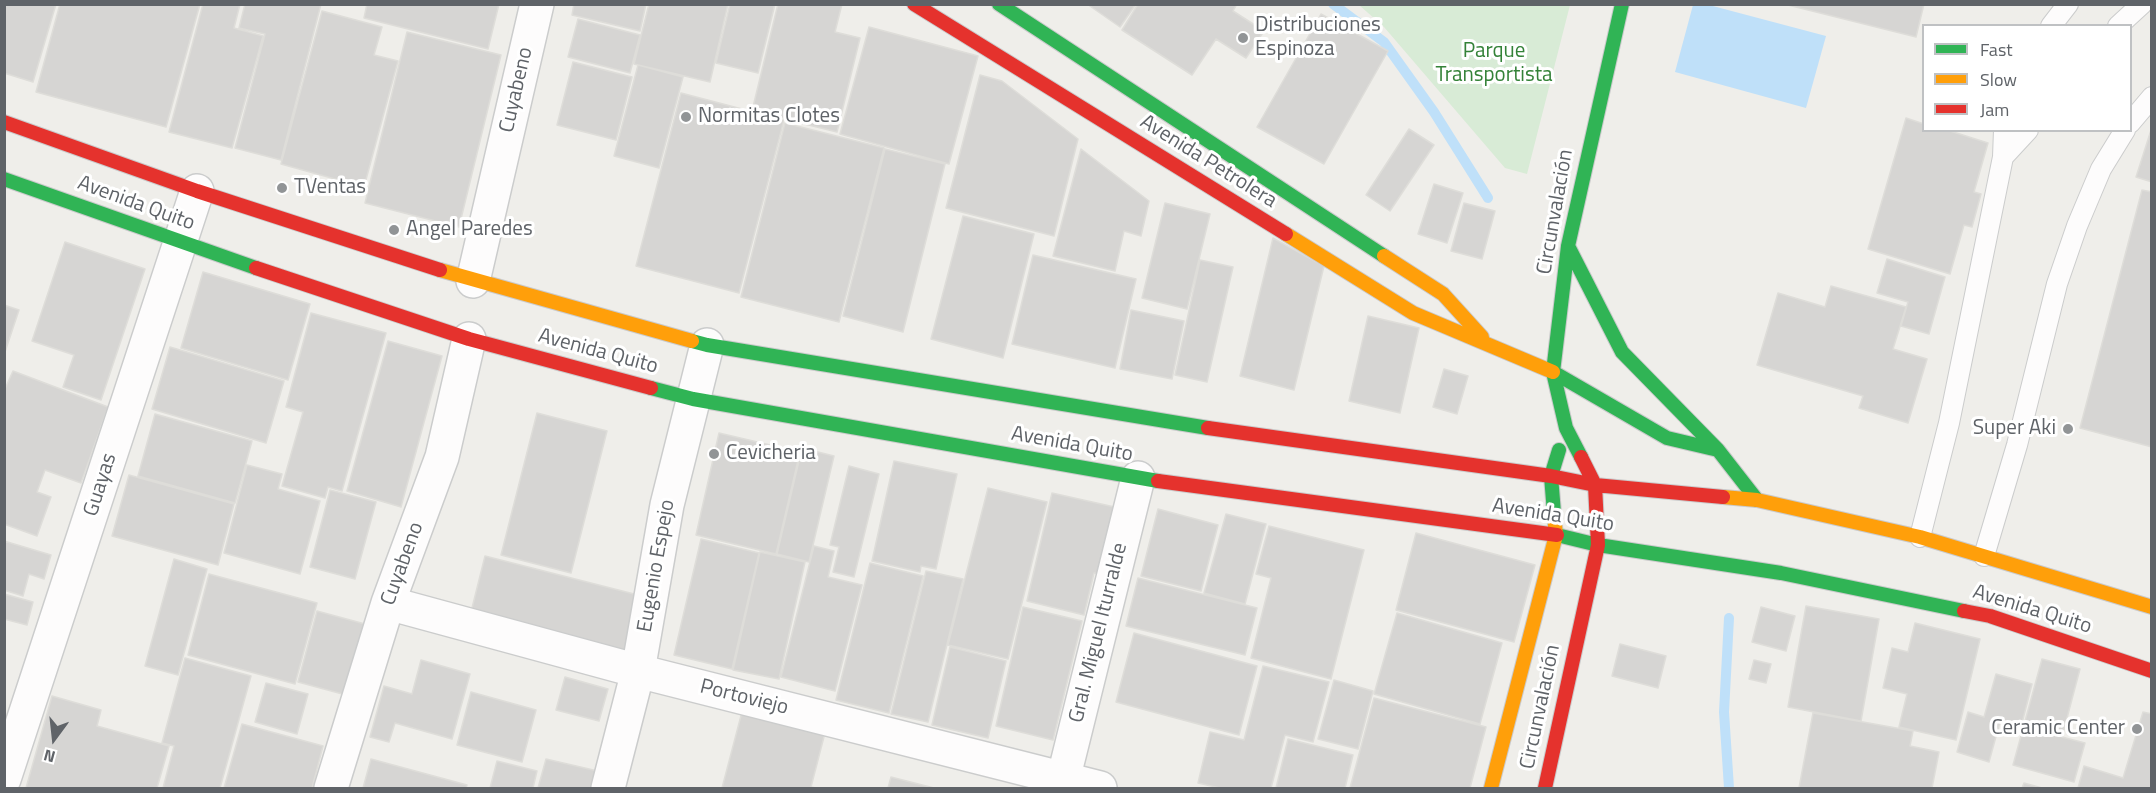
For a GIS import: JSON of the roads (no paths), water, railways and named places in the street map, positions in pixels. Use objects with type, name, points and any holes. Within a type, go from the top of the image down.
[{"type":"main road","name":"Avenida Petrolera","points":[[914,4],[1413,313],[1553,372],[1667,438],[1718,450]]},
{"type":"main road","name":"Avenida Petrolera","points":[[999,4],[1443,294],[1487,343]]},
{"type":"main road","name":"Circunvalación","points":[[1545,789],[1598,545],[1595,485],[1566,428],[1553,372],[1568,246],[1622,4]]},
{"type":"main road","name":"Avenida Quito","points":[[4,122],[197,191],[473,281],[707,345],[1152,420],[1551,476],[1595,485],[1757,500],[1920,537],[2151,607]]},
{"type":"main road","name":"Avenida Quito","points":[[4,179],[180,242],[469,339],[693,399],[1138,478],[1556,536],[1598,545],[1781,573],[1990,616],[2151,671]]},
{"type":"main road","points":[[1568,246],[1622,352],[1718,450],[1757,500]]},
{"type":"main road","name":"Circunvalación","points":[[1491,789],[1556,536],[1551,476],[1566,428]]},
{"type":"street","name":"Cuyabeno","points":[[473,281],[537,4]]},
{"type":"street","name":"Guayas","points":[[4,779],[197,191]]},
{"type":"street","name":"Cuyabeno","points":[[332,789],[388,603],[442,457],[469,339]]},
{"type":"street","name":"Eugenio Espejo","points":[[608,789],[638,671],[667,505],[707,345]]},
{"type":"street","name":"Gral. Miguel Iturralde","points":[[1062,784],[1138,478]]},
{"type":"street","name":"Portoviejo","points":[[388,603],[1062,784],[1100,789]]},
{"type":"lane","points":[[2053,24],[2068,4]]},
{"type":"lane","points":[[2120,24],[2142,4]]},
{"type":"lane","points":[[2132,121],[2151,97]]},
{"type":"lane","points":[[1920,537],[1948,423],[2003,157],[2004,132]]},
{"type":"lane","points":[[2003,157],[2026,132]]},
{"type":"lane","points":[[1984,556],[2017,445],[2060,274],[2077,226],[2102,169],[2124,132]]},
{"type":"water","points":[[1693,5],[1709,5],[1826,36],[1806,108],[1675,72]]},
{"type":"waterway","points":[[1333,4],[1384,42],[1434,112],[1488,198]]},
{"type":"waterway","points":[[1729,618],[1724,712],[1729,788]]},
{"type":"place","name":"Distribuciones Espinoza","points":[[1243,38]]},
{"type":"place","name":"Normitas Clotes","points":[[686,117]]},
{"type":"place","name":"TVentas","points":[[282,188]]},
{"type":"place","name":"Angel Paredes","points":[[394,230]]},
{"type":"place","name":"Super Aki","points":[[2068,429]]},
{"type":"place","name":"Cevicheria","points":[[714,454]]},
{"type":"place","name":"Ceramic Center","points":[[2137,729]]},
{"type":"park label","name":"Parque Transportista","points":[[1494,64]]}]
